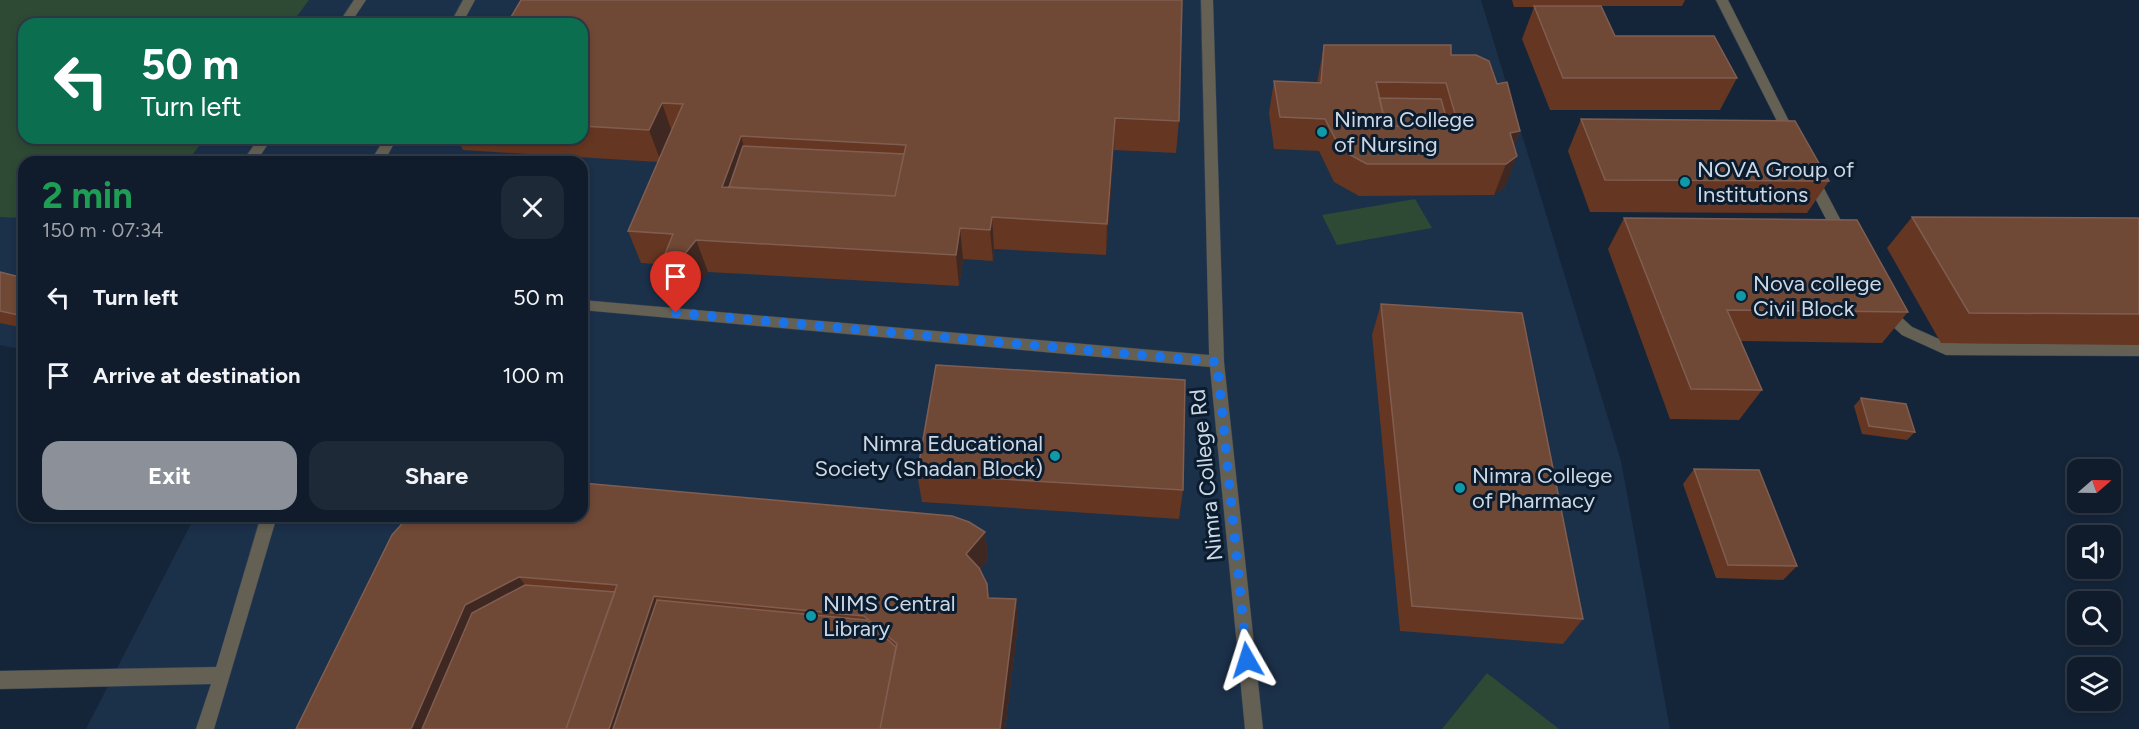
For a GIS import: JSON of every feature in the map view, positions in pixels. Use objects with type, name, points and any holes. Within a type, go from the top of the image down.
[{"type":"street","points":[[348,18],[360,0]]},
{"type":"street","points":[[459,18],[469,0]]},
{"type":"street","name":"Nimra College Rd","points":[[1207,0],[1217,362],[1254,729]]},
{"type":"street","points":[[1722,0],[1849,250]]},
{"type":"street","points":[[1875,302],[1907,332],[1946,349],[2139,351]]},
{"type":"street","points":[[588,306],[1217,362]]},
{"type":"street","points":[[205,729],[267,522]]},
{"type":"street","points":[[0,680],[223,675]]},
{"type":"shaded area","points":[[0,0],[1481,0],[1621,461],[1670,729],[86,729],[192,522],[588,522],[588,156],[18,156],[18,349],[0,345]]},
{"type":"green space","points":[[0,0],[309,0],[296,18],[18,18],[18,144],[200,144],[192,156],[18,156],[18,218],[0,217]]},
{"type":"green space","points":[[1415,199],[1432,228],[1337,245],[1322,215]]},
{"type":"green space","points":[[1487,673],[1559,729],[1442,729]]},
{"type":"building","points":[[521,0],[1182,0],[1179,121],[1115,118],[1107,224],[992,217],[990,230],[960,228],[956,255],[696,240],[684,255],[665,254],[673,234],[628,231],[683,104],[662,103],[649,130],[588,126],[588,18],[511,17]],"holes":[[[741,136],[906,145],[895,196],[722,187]]]},
{"type":"building","points":[[1534,6],[1601,6],[1615,36],[1714,36],[1737,78],[1563,78]]},
{"type":"building","points":[[1324,45],[1451,45],[1451,55],[1476,55],[1489,61],[1497,84],[1507,82],[1520,131],[1510,133],[1517,156],[1506,164],[1367,164],[1341,150],[1325,119],[1280,117],[1274,81],[1321,83]],"holes":[[[1376,82],[1446,83],[1459,127],[1386,126]]]},
{"type":"building","points":[[1379,98],[1441,99],[1449,127],[1386,126]]},
{"type":"building","points":[[1581,119],[1795,121],[1829,181],[1605,180]]},
{"type":"building","points":[[743,146],[904,154],[895,196],[729,187]]},
{"type":"building","points":[[1912,217],[2139,218],[2139,314],[1969,313]]},
{"type":"building","points":[[1624,218],[1857,220],[1908,312],[1727,310],[1762,390],[1691,389]]},
{"type":"building","points":[[0,272],[18,276],[18,315],[0,311]]},
{"type":"building","name":"Nimra College of Pharmacy","points":[[1381,304],[1522,313],[1583,619],[1412,606]]},
{"type":"building","name":"Nimra Educational Society (Shadan Block)","points":[[936,365],[1185,380],[1183,490],[917,474]]},
{"type":"building","points":[[1861,398],[1906,404],[1915,432],[1869,426]]},
{"type":"building","points":[[1694,469],[1759,470],[1797,566],[1728,565]]},
{"type":"building","name":"NIMS Central Library","points":[[588,484],[952,516],[969,522],[985,532],[966,554],[979,568],[987,584],[988,598],[1016,599],[1000,729],[880,729],[897,644],[864,616],[654,596],[609,729],[566,729],[617,585],[519,577],[465,605],[411,729],[296,729],[392,535],[404,522],[588,522]]},
{"type":"building","points":[[525,585],[615,592],[566,729],[422,729],[472,613]]},
{"type":"building","points":[[657,600],[866,620],[896,647],[880,729],[613,729]]},
{"type":"place","name":"Nimra College of Nursing","points":[[1322,132]]},
{"type":"place","name":"NOVA Group of Institutions","points":[[1685,182]]},
{"type":"place","name":"Nova college Civil Block","points":[[1741,296]]},
{"type":"place","name":"Nimra Educational Society (Shadan Block)","points":[[1055,456]]},
{"type":"place","name":"Nimra College of Pharmacy","points":[[1460,488]]},
{"type":"place","name":"NIMS Central Library","points":[[811,616]]},
{"type":"route","points":[[676,313],[1217,362],[1247,660]]}]
